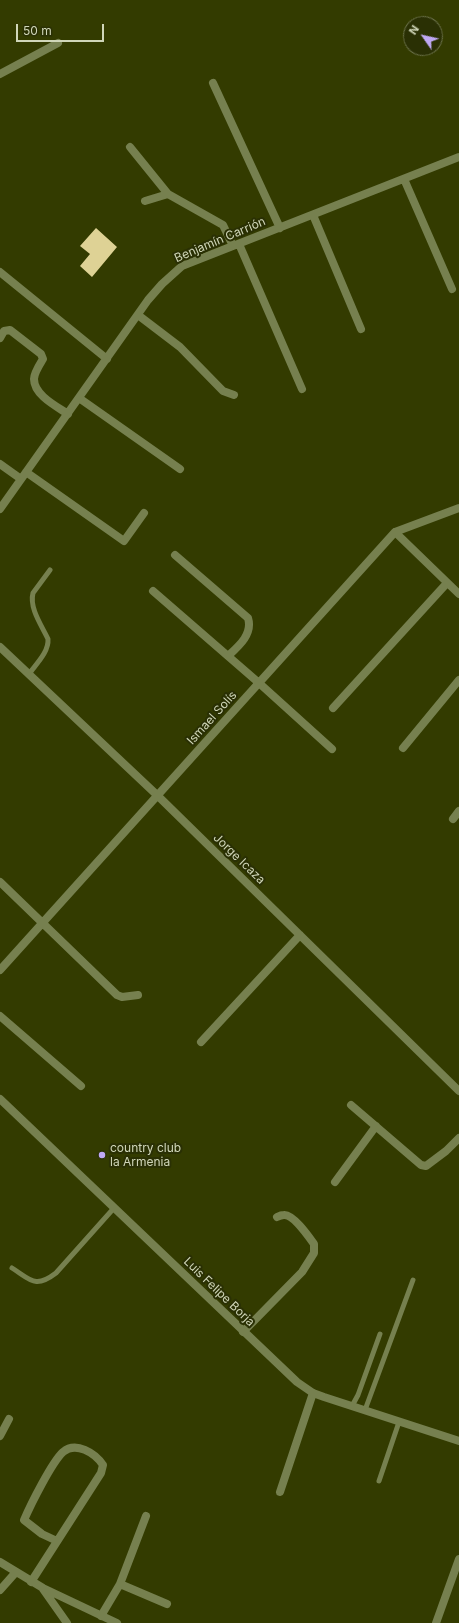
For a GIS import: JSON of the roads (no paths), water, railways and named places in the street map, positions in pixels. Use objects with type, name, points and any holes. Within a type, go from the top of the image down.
[{"type":"street","points":[[0,74],[58,43]]},
{"type":"street","points":[[213,83],[280,228]]},
{"type":"street","points":[[130,147],[168,194],[223,225],[236,245],[302,389]]},
{"type":"street","name":"Benjamín Carrión","points":[[0,509],[138,315],[162,284],[178,269],[459,157]]},
{"type":"street","points":[[404,179],[452,289]]},
{"type":"street","points":[[145,201],[168,194]]},
{"type":"street","points":[[312,215],[361,329]]},
{"type":"street","points":[[0,272],[107,359]]},
{"type":"street","points":[[138,315],[180,347],[223,390],[234,395]]},
{"type":"street","points":[[0,338],[4,331],[10,330],[41,354],[43,359],[33,378],[35,386],[41,394],[68,414]]},
{"type":"street","points":[[79,398],[180,470]]},
{"type":"street","points":[[0,464],[24,476],[124,541],[144,513]]},
{"type":"street","name":"Ismael Solís","points":[[0,970],[395,532],[459,508]]},
{"type":"street","points":[[395,532],[459,594]]},
{"type":"street","points":[[175,555],[248,618],[250,625],[247,635],[241,644],[228,656]]},
{"type":"street","points":[[333,708],[447,583]]},
{"type":"street","points":[[153,591],[332,749]]},
{"type":"street","name":"Jorge Icaza","points":[[0,647],[158,796],[459,1091]]},
{"type":"street","points":[[403,748],[459,680]]},
{"type":"street","points":[[453,818],[459,811]]},
{"type":"street","points":[[0,882],[117,995],[122,997],[138,995]]},
{"type":"street","points":[[201,1042],[300,935]]},
{"type":"street","points":[[0,1016],[81,1086]]},
{"type":"street","name":"Luis Felipe Borja","points":[[0,1099],[285,1372],[313,1393],[459,1441]]},
{"type":"street","points":[[350,1104],[415,1162],[421,1165],[426,1166],[446,1151],[459,1138]]},
{"type":"street","points":[[335,1182],[376,1126]]},
{"type":"street","points":[[243,1332],[302,1272],[314,1253],[314,1244],[304,1230],[290,1216],[284,1215],[277,1217]]},
{"type":"street","points":[[280,1492],[313,1393]]},
{"type":"street","points":[[0,1436],[9,1420]]},
{"type":"street","points":[[31,1582],[101,1473],[103,1465],[98,1458],[83,1449],[74,1448],[64,1452],[40,1489],[24,1520],[42,1534],[57,1541]]},
{"type":"street","points":[[101,1616],[120,1584],[146,1516]]},
{"type":"street","points":[[436,1623],[459,1559]]},
{"type":"street","points":[[0,1562],[31,1582],[117,1623]]},
{"type":"street","points":[[0,1590],[16,1572]]},
{"type":"street","points":[[120,1584],[167,1604]]},
{"type":"street","points":[[43,1588],[67,1623]]},
{"type":"lane","points":[[29,674],[45,651],[48,644],[48,639],[33,605],[32,597],[33,593],[50,570]]},
{"type":"lane","points":[[12,1268],[33,1282],[45,1281],[56,1273],[114,1208]]},
{"type":"lane","points":[[365,1410],[413,1280]]},
{"type":"lane","points":[[352,1406],[358,1395],[380,1334]]},
{"type":"lane","points":[[379,1481],[399,1422]]},
{"type":"place","name":"country club la Armenia","points":[[102,1155]]}]
